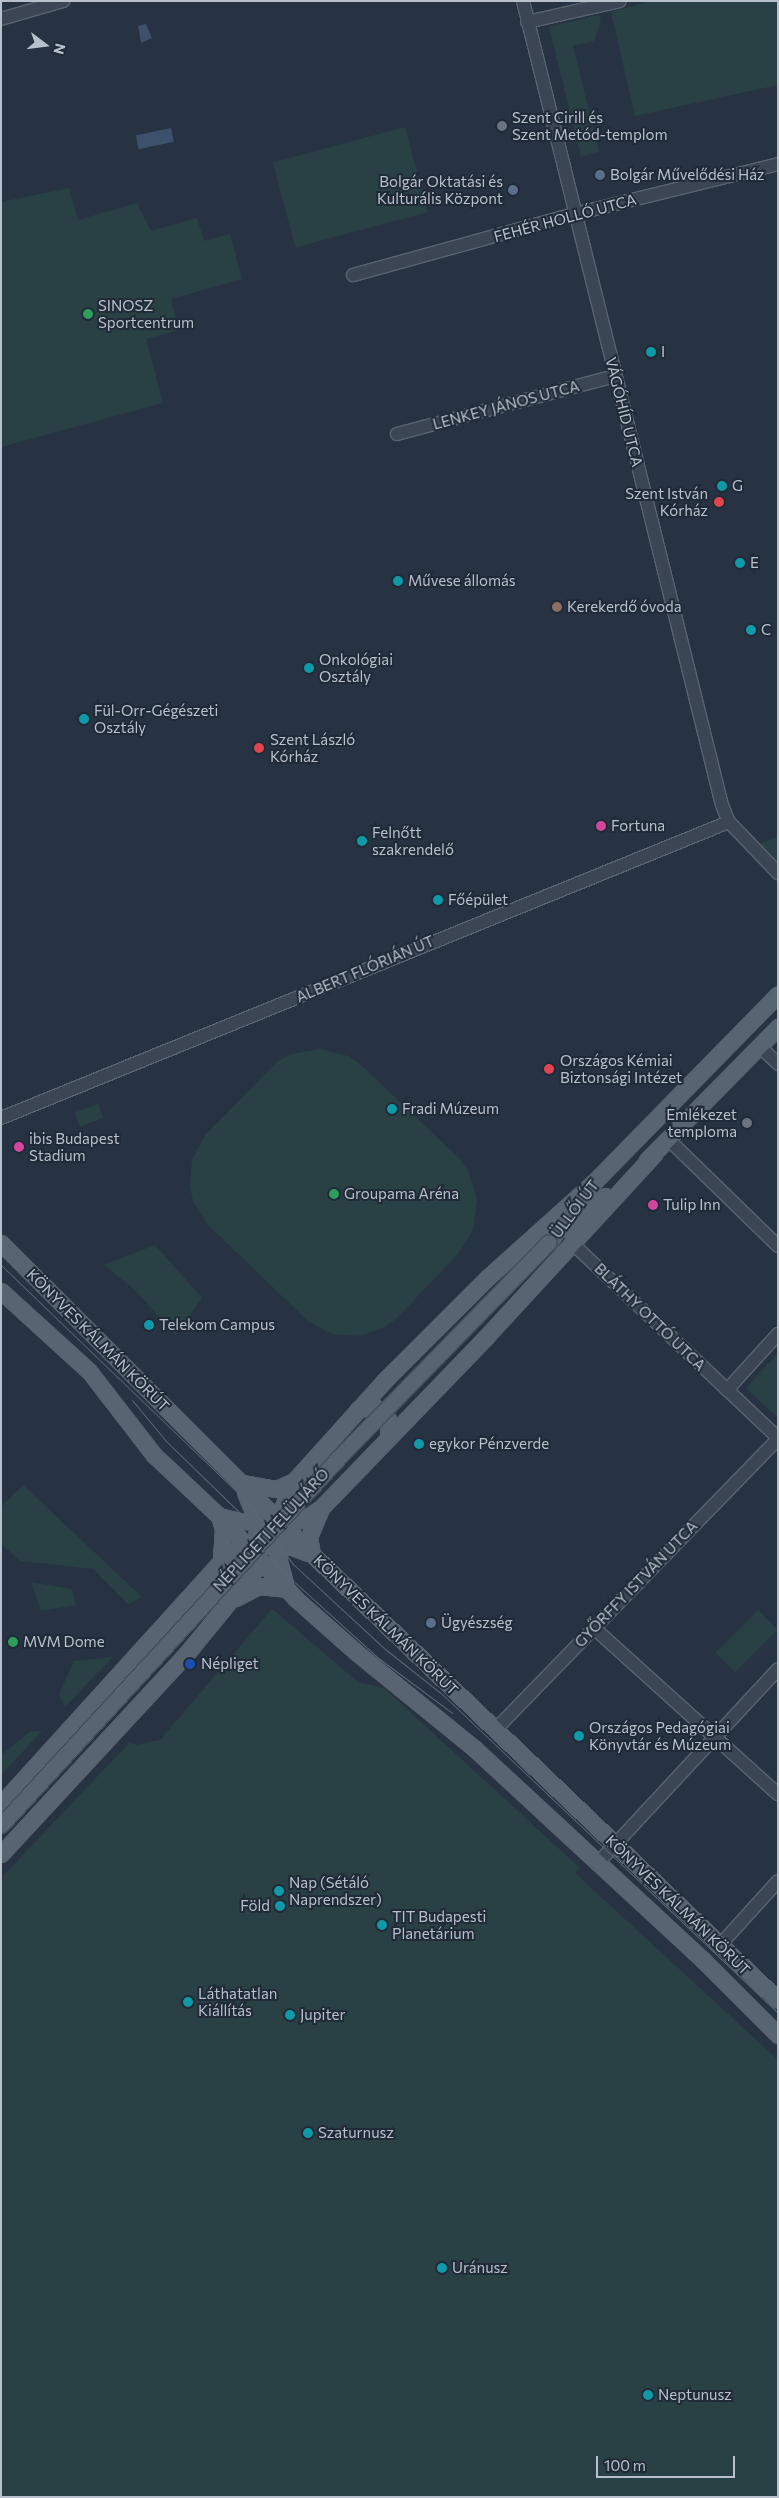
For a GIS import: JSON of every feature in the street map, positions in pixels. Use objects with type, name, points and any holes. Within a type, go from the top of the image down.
[{"type":"main road","name":"ÜLLŐI ÚT","points":[[549,1242],[593,1183],[778,994]]},
{"type":"main road","name":"ÜLLŐI ÚT","points":[[549,1242],[654,1154],[778,1027]]},
{"type":"main road","points":[[221,1561],[223,1529],[219,1516],[257,1522],[303,1520],[321,1508],[573,1244],[654,1154]]},
{"type":"main road","points":[[232,1599],[260,1586],[286,1589],[275,1546],[277,1521],[294,1481],[358,1409],[487,1278],[593,1183]]},
{"type":"main road","name":"NÉPLIGETI FELÜLJÁRÓ","points":[[1,1825],[342,1454],[549,1242]]},
{"type":"main road","name":"KÖNYVES KÁLMÁN KÖRÚT","points":[[1,1243],[277,1521],[778,2000]]},
{"type":"main road","name":"KÖNYVES KÁLMÁN KÖRÚT","points":[[1,1291],[89,1371],[154,1455],[254,1548],[286,1589],[357,1653],[474,1748],[778,2035]]},
{"type":"main road","points":[[358,1409],[375,1407],[388,1419],[388,1437]]},
{"type":"main road","points":[[240,1483],[276,1490],[294,1481]]},
{"type":"main road","points":[[294,1481],[299,1494],[307,1504],[321,1508]]},
{"type":"main road","points":[[1,1854],[187,1653],[255,1570],[254,1548],[257,1522],[240,1483]]},
{"type":"main road","points":[[1,1804],[221,1561],[235,1550],[275,1546],[292,1547],[312,1554],[309,1537],[321,1508]]},
{"type":"main road","points":[[186,1600],[203,1603],[210,1608],[213,1617],[211,1624]]},
{"type":"main road","points":[[164,1626],[170,1648],[183,1655],[187,1653]]},
{"type":"street","points":[[1,19],[63,1]]},
{"type":"street","name":"VÁGÓHÍD UTCA","points":[[523,1],[615,376],[729,822]]},
{"type":"street","points":[[527,22],[620,1]]},
{"type":"street","name":"FEHÉR HOLLÓ UTCA","points":[[353,275],[575,214],[778,164]]},
{"type":"street","name":"LENKEY JÁNOS UTCA","points":[[397,434],[615,376]]},
{"type":"street","points":[[729,822],[778,873]]},
{"type":"street","name":"ALBERT FLÓRIÁN ÚT","points":[[1,1118],[729,822]]},
{"type":"street","points":[[759,1046],[778,1064]]},
{"type":"street","points":[[668,1140],[778,1246]]},
{"type":"street","name":"BLÁTHY OTTÓ UTCA","points":[[573,1244],[778,1438]]},
{"type":"street","points":[[727,1390],[778,1334]]},
{"type":"street","name":"GYŐRFFY ISTVÁN UTCA","points":[[495,1730],[778,1438]]},
{"type":"street","points":[[594,1628],[778,1794]]},
{"type":"street","points":[[597,1864],[778,1669]]},
{"type":"street","points":[[720,1945],[778,1881]]},
{"type":"green space","points":[[652,1],[778,1],[778,85],[635,116],[611,12]]},
{"type":"green space","points":[[599,15],[601,21],[594,41],[573,46],[599,152],[581,156],[549,27]]},
{"type":"green space","points":[[405,127],[428,212],[295,247],[273,162]]},
{"type":"green space","name":"SINOSZ Sportcentrum","points":[[69,188],[78,220],[137,203],[151,231],[197,218],[204,241],[230,234],[242,279],[171,299],[179,330],[146,339],[163,403],[1,447],[1,202]]},
{"type":"green space","points":[[778,837],[778,864],[757,844]]},
{"type":"green space","name":"Groupama Aréna","points":[[320,1049],[348,1056],[360,1064],[461,1160],[469,1172],[477,1200],[473,1230],[458,1254],[396,1319],[385,1327],[359,1336],[332,1334],[308,1321],[207,1224],[193,1201],[190,1187],[192,1160],[205,1135],[278,1061],[291,1054]]},
{"type":"green space","points":[[98,1104],[103,1118],[80,1127],[75,1113]]},
{"type":"green space","points":[[155,1245],[202,1298],[175,1335],[136,1291],[104,1265]]},
{"type":"green space","points":[[778,1353],[778,1418],[746,1388]]},
{"type":"green space","points":[[23,1485],[142,1597],[128,1604],[93,1569],[21,1561],[1,1544],[1,1507]]},
{"type":"green space","points":[[31,1582],[72,1589],[76,1605],[41,1611]]},
{"type":"green space","name":"Népliget","points":[[272,1609],[358,1682],[384,1688],[580,1868],[575,1873],[778,2060],[778,2497],[1,2497],[1,1878],[130,1742],[136,1745],[160,1740]]},
{"type":"green space","points":[[758,1610],[778,1630],[735,1672],[716,1652]]},
{"type":"green space","points":[[113,1657],[65,1707],[59,1694],[74,1661]]},
{"type":"green space","points":[[31,1731],[42,1731],[1,1775],[1,1755]]},
{"type":"water","points":[[146,24],[152,38],[141,43],[138,26]]},
{"type":"water","points":[[171,128],[174,142],[139,149],[136,135]]},
{"type":"tram line","points":[[1,1265],[246,1501],[293,1564],[385,1649],[443,1695],[778,2013]]},
{"type":"tram line","points":[[132,1400],[166,1441],[240,1513],[280,1569],[377,1657],[452,1713]]},
{"type":"place","name":"Szent Cirill és Szent Metód-templom","points":[[502,126]]},
{"type":"place","name":"Bolgár Művelődési Ház","points":[[600,175]]},
{"type":"place","name":"Bolgár Oktatási és Kulturális Központ","points":[[513,190]]},
{"type":"place","name":"SINOSZ Sportcentrum","points":[[88,314]]},
{"type":"place","name":"I","points":[[651,352]]},
{"type":"place","name":"G","points":[[722,486]]},
{"type":"place","name":"Szent István Kórház","points":[[719,502]]},
{"type":"place","name":"E","points":[[740,563]]},
{"type":"place","name":"Művese állomás","points":[[398,581]]},
{"type":"place","name":"Kerekerdő óvoda","points":[[557,607]]},
{"type":"place","name":"C","points":[[751,630]]},
{"type":"place","name":"Onkológiai Osztály","points":[[309,668]]},
{"type":"place","name":"Fül-Orr-Gégészeti Osztály","points":[[84,719]]},
{"type":"place","name":"Szent László Kórház","points":[[259,748]]},
{"type":"place","name":"Fortuna","points":[[601,826]]},
{"type":"place","name":"Felnőtt szakrendelő","points":[[362,841]]},
{"type":"place","name":"Főépület","points":[[438,900]]},
{"type":"place","name":"Országos Kémiai Biztonsági Intézet","points":[[549,1069]]},
{"type":"place","name":"Fradi Múzeum","points":[[392,1109]]},
{"type":"place","name":"Emlékezet temploma","points":[[747,1123]]},
{"type":"place","name":"ibis Budapest Stadium","points":[[19,1147]]},
{"type":"place","name":"Groupama Aréna","points":[[334,1194]]},
{"type":"place","name":"Tulip Inn","points":[[653,1205]]},
{"type":"place","name":"Telekom Campus","points":[[149,1325]]},
{"type":"place","name":"egykor Pénzverde","points":[[419,1444]]},
{"type":"place","name":"Ügyészség","points":[[431,1623]]},
{"type":"place","name":"MVM Dome","points":[[13,1642]]},
{"type":"place","name":"Népliget","points":[[190,1664]]},
{"type":"place","name":"Országos Pedagógiai Könyvtár és Múzeum","points":[[579,1736]]},
{"type":"place","name":"Nap (Sétáló Naprendszer)","points":[[279,1891]]},
{"type":"place","name":"Föld","points":[[280,1906]]},
{"type":"place","name":"TIT Budapesti Planetárium","points":[[382,1925]]},
{"type":"place","name":"Láthatatlan Kiállítás","points":[[188,2002]]},
{"type":"place","name":"Jupiter","points":[[290,2015]]},
{"type":"place","name":"Szaturnusz","points":[[308,2133]]},
{"type":"place","name":"Uránusz","points":[[442,2268]]},
{"type":"place","name":"Neptunusz","points":[[648,2395]]}]
